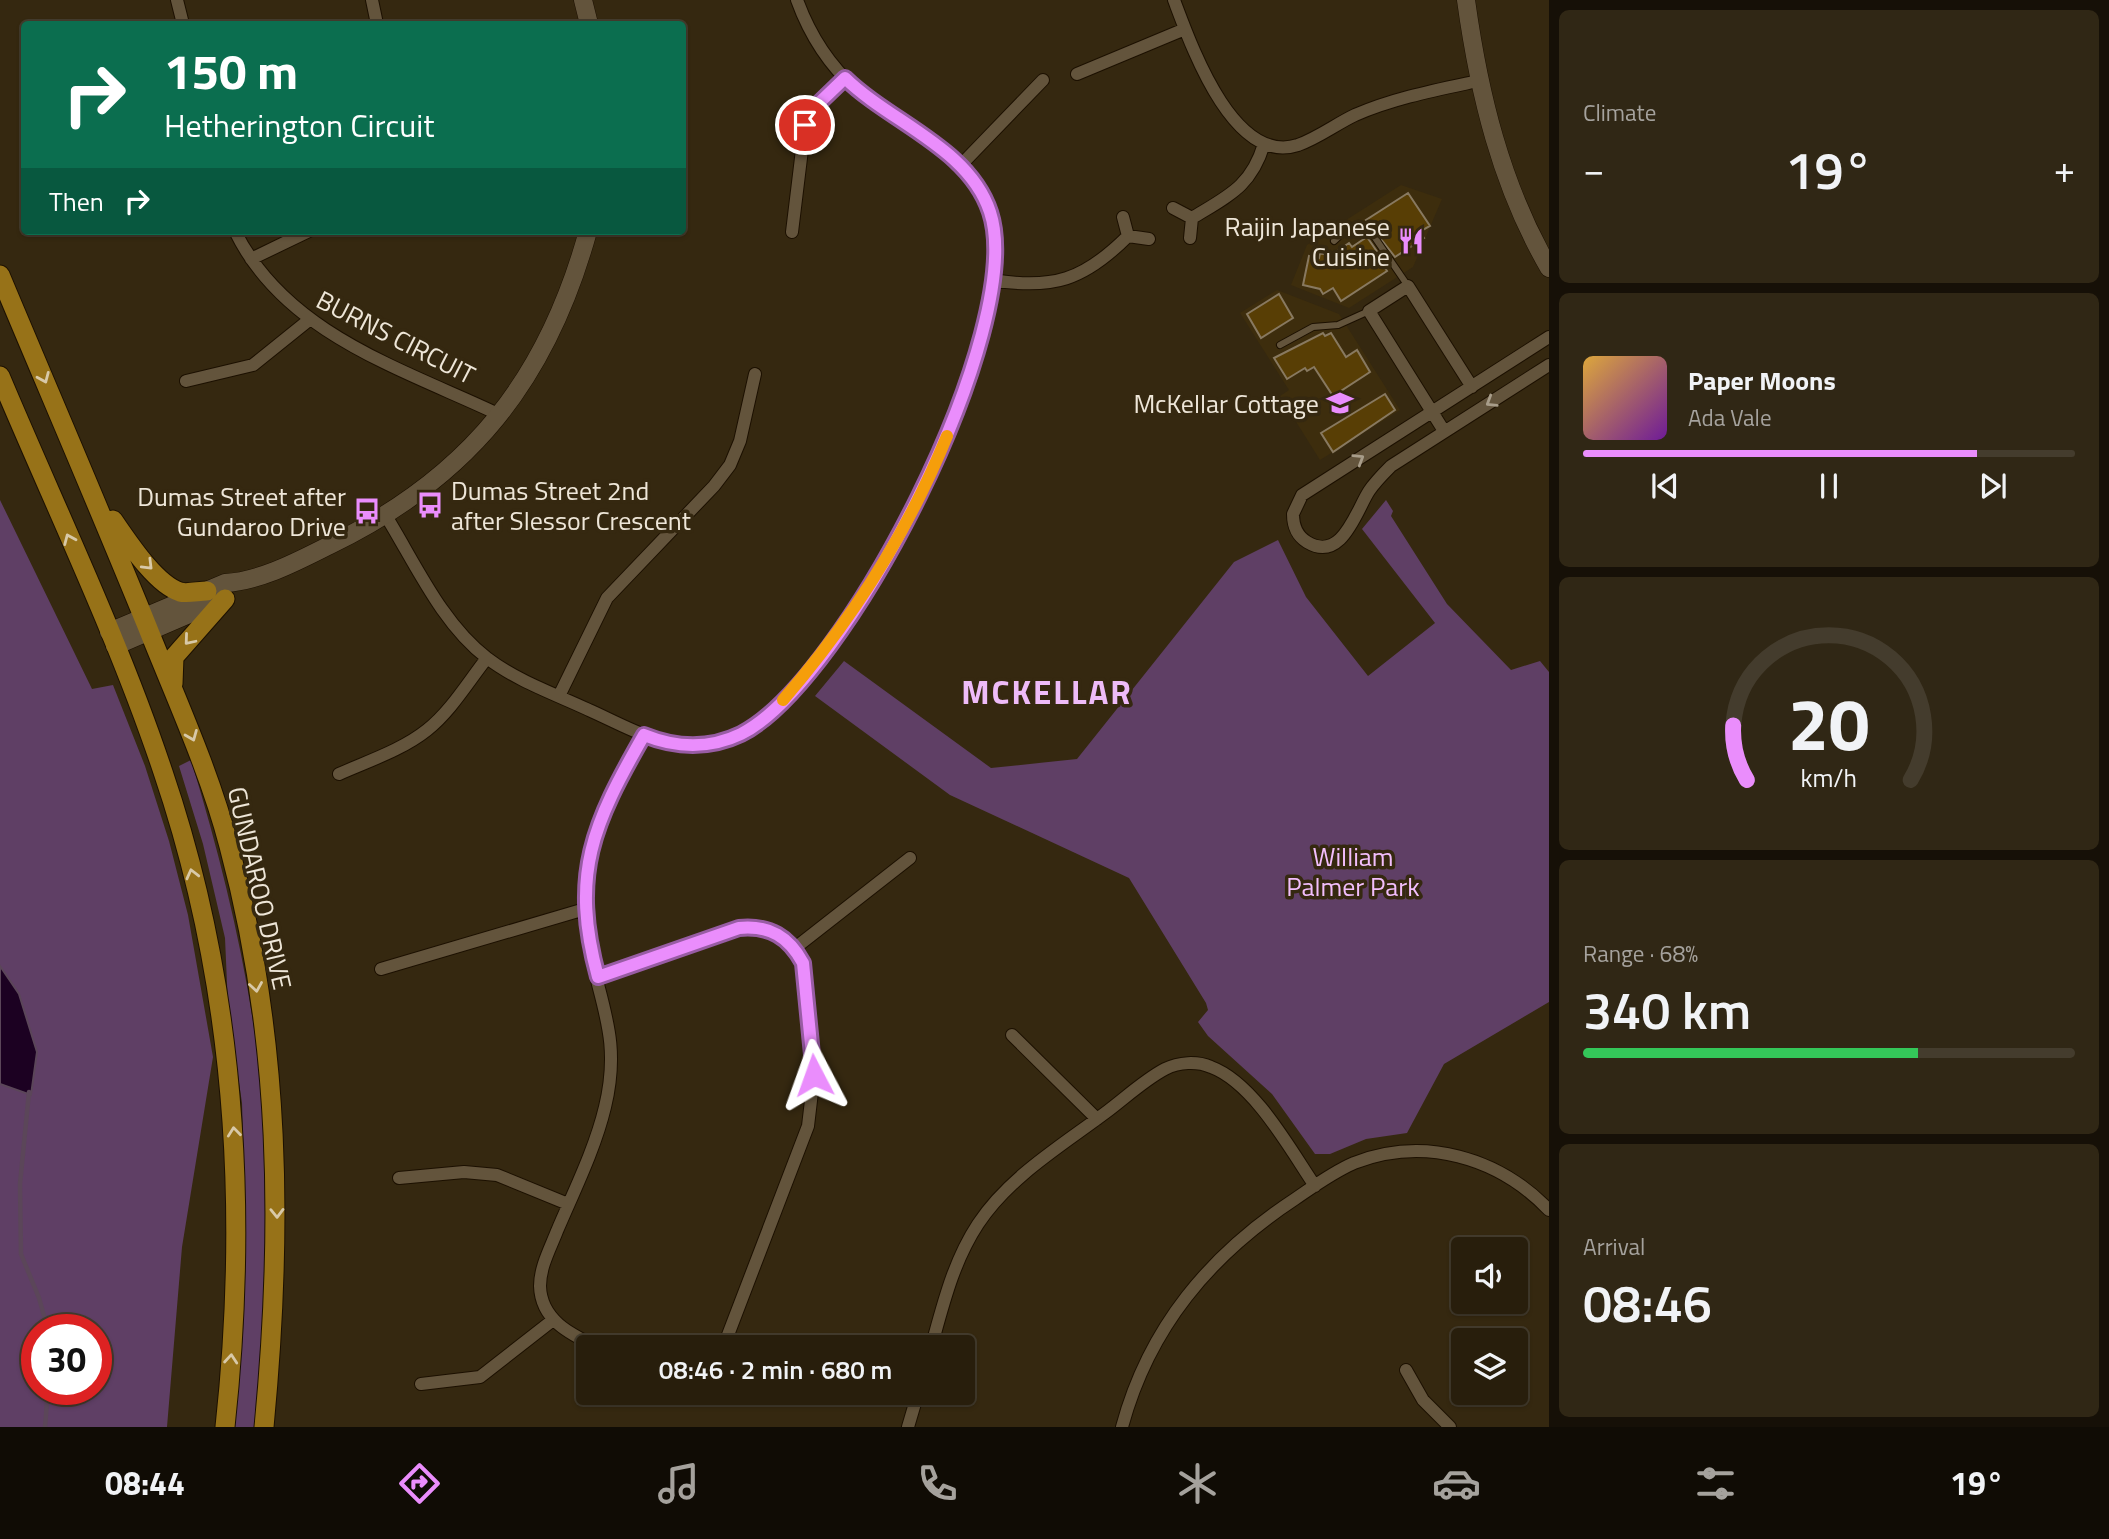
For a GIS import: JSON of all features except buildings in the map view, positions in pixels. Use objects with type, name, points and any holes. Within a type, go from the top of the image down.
[{"type":"main road","name":"GUNDAROO DRIVE","points":[[0,275],[92,490],[206,770],[230,848],[268,1051],[276,1163],[277,1257],[264,1427]]},
{"type":"main road","points":[[0,376],[112,639],[153,743],[188,857],[208,940],[226,1039],[236,1148],[234,1328],[225,1427]]},
{"type":"main road","points":[[92,490],[134,551],[166,582],[180,592],[216,595],[174,657],[173,689]]},
{"type":"street","points":[[177,0],[182,21]]},
{"type":"street","points":[[372,0],[376,21]]},
{"type":"street","points":[[583,0],[588,21]]},
{"type":"street","points":[[386,516],[456,626],[487,658],[509,673],[644,735],[685,745],[713,743],[740,734],[775,709],[834,639],[889,556],[934,468],[968,376],[992,280],[996,240],[990,213],[978,187],[960,166],[880,108],[845,78],[820,46],[797,0]]},
{"type":"street","points":[[1174,0],[1207,76],[1234,121],[1247,135],[1264,144],[1280,147],[1297,145],[1354,116],[1399,99],[1478,81]]},
{"type":"street","points":[[1466,0],[1478,81],[1486,113],[1505,174],[1549,268]]},
{"type":"street","points":[[1077,74],[1185,29]]},
{"type":"street","points":[[792,232],[805,125],[819,103],[845,78]]},
{"type":"street","points":[[960,166],[1043,80]]},
{"type":"street","points":[[1192,218],[1246,182],[1255,170],[1264,144]]},
{"type":"street","points":[[1173,208],[1192,218]]},
{"type":"street","points":[[1123,217],[1128,236]]},
{"type":"street","points":[[1190,238],[1192,218]]},
{"type":"street","name":"BURNS CIRCUIT","points":[[237,235],[271,286],[309,320],[345,341],[500,415]]},
{"type":"street","points":[[251,259],[301,235]]},
{"type":"street","points":[[112,639],[216,595],[225,583],[246,582],[320,551],[386,516],[447,470],[500,415],[546,345],[576,274],[587,235]]},
{"type":"street","points":[[992,280],[1023,285],[1048,284],[1107,258],[1128,236]]},
{"type":"street","points":[[1128,236],[1149,239]]},
{"type":"street","points":[[1444,431],[1369,312],[1408,286],[1472,387]]},
{"type":"street","points":[[186,380],[253,365],[309,320]]},
{"type":"street","points":[[1549,337],[1302,495],[1293,514],[1298,533],[1318,546],[1337,542],[1347,532],[1374,483],[1391,466],[1549,365]]},
{"type":"street","points":[[559,696],[607,598],[714,486],[730,465],[740,442],[755,374]]},
{"type":"street","points":[[339,774],[410,742],[426,731],[487,658]]},
{"type":"street","points":[[576,1337],[553,1320],[544,1305],[540,1288],[542,1270],[600,1124],[609,1088],[610,1032],[589,944],[585,909],[586,873],[599,820],[644,735]]},
{"type":"street","points":[[795,948],[909,858]]},
{"type":"street","points":[[381,969],[585,909]]},
{"type":"street","points":[[598,977],[739,928],[766,929],[782,936],[795,948],[807,979],[814,1075],[811,1109],[797,1159],[728,1335]]},
{"type":"street","points":[[1012,1035],[1097,1119]]},
{"type":"street","points":[[935,1335],[953,1272],[978,1223],[1015,1181],[1165,1069],[1193,1063],[1211,1067],[1228,1076],[1257,1104],[1315,1186]]},
{"type":"street","points":[[1122,1427],[1146,1358],[1185,1296],[1234,1243],[1337,1171],[1367,1159],[1400,1152],[1433,1152],[1466,1158],[1497,1170],[1525,1187],[1549,1210]]},
{"type":"street","points":[[399,1178],[464,1172],[497,1175],[568,1204]]},
{"type":"street","points":[[421,1384],[480,1377],[553,1320]]},
{"type":"street","points":[[1406,1370],[1423,1400],[1450,1427]]},
{"type":"street","points":[[908,1427],[914,1405]]},
{"type":"lane","points":[[1334,241],[1350,226],[1363,226],[1371,232],[1408,286]]},
{"type":"lane","points":[[1280,345],[1312,327],[1338,326],[1369,312]]},
{"type":"shaded area","points":[[1401,185],[1442,199],[1413,267],[1349,308],[1291,285],[1307,245]]},
{"type":"shaded area","points":[[1277,290],[1339,314],[1400,410],[1320,460],[1280,396],[1289,390],[1240,313]]},
{"type":"shaded area","points":[[0,966],[19,994],[37,1052],[31,1095],[0,1084]]},
{"type":"green space","points":[[0,500],[92,689],[113,685],[145,766],[169,841],[188,915],[213,1057],[182,1247],[167,1427],[0,1427]]},
{"type":"green space","name":"William Palmer Park","points":[[1386,500],[1393,511],[1391,516],[1447,604],[1511,670],[1540,661],[1549,672],[1549,1002],[1444,1064],[1407,1133],[1366,1139],[1330,1154],[1315,1154],[1272,1094],[1208,1036],[1198,1022],[1208,1010],[1206,1003],[1129,878],[950,795],[815,696],[844,661],[991,768],[1077,759],[1234,562],[1278,540],[1306,597],[1368,676],[1435,623],[1362,529]]},
{"type":"green space","points":[[191,760],[219,859],[242,958],[264,1110],[268,1228],[256,1427],[234,1427],[243,1334],[246,1235],[242,1103],[228,1006],[225,938],[203,844],[179,766]]},
{"type":"waterway","points":[[29,1092],[20,1184],[21,1254],[44,1314]]},
{"type":"waterway","points":[[45,1427],[47,1405]]},
{"type":"slow traffic","points":[[783,700],[834,639],[889,556],[934,468],[947,436]]},
{"type":"place","name":"Raijin Japanese Cuisine","points":[[1411,241]]},
{"type":"place","name":"McKellar Cottage","points":[[1340,403]]},
{"type":"place","name":"Dumas Street 2nd after Slessor Crescent","points":[[430,505]]},
{"type":"place","name":"Dumas Street after Gundaroo Drive","points":[[367,511]]},
{"type":"district","name":"MCKELLAR","points":[[1047,692]]},
{"type":"route","points":[[805,125],[819,103],[845,78],[880,108],[947,155],[970,176],[985,200],[996,240],[992,280],[982,328],[968,376],[934,468],[889,556],[834,639],[775,709],[740,734],[699,745],[671,744],[644,735],[599,820],[586,873],[585,909],[589,944],[598,977],[739,928],[757,927],[782,936],[795,948],[807,979],[814,1075]]}]
